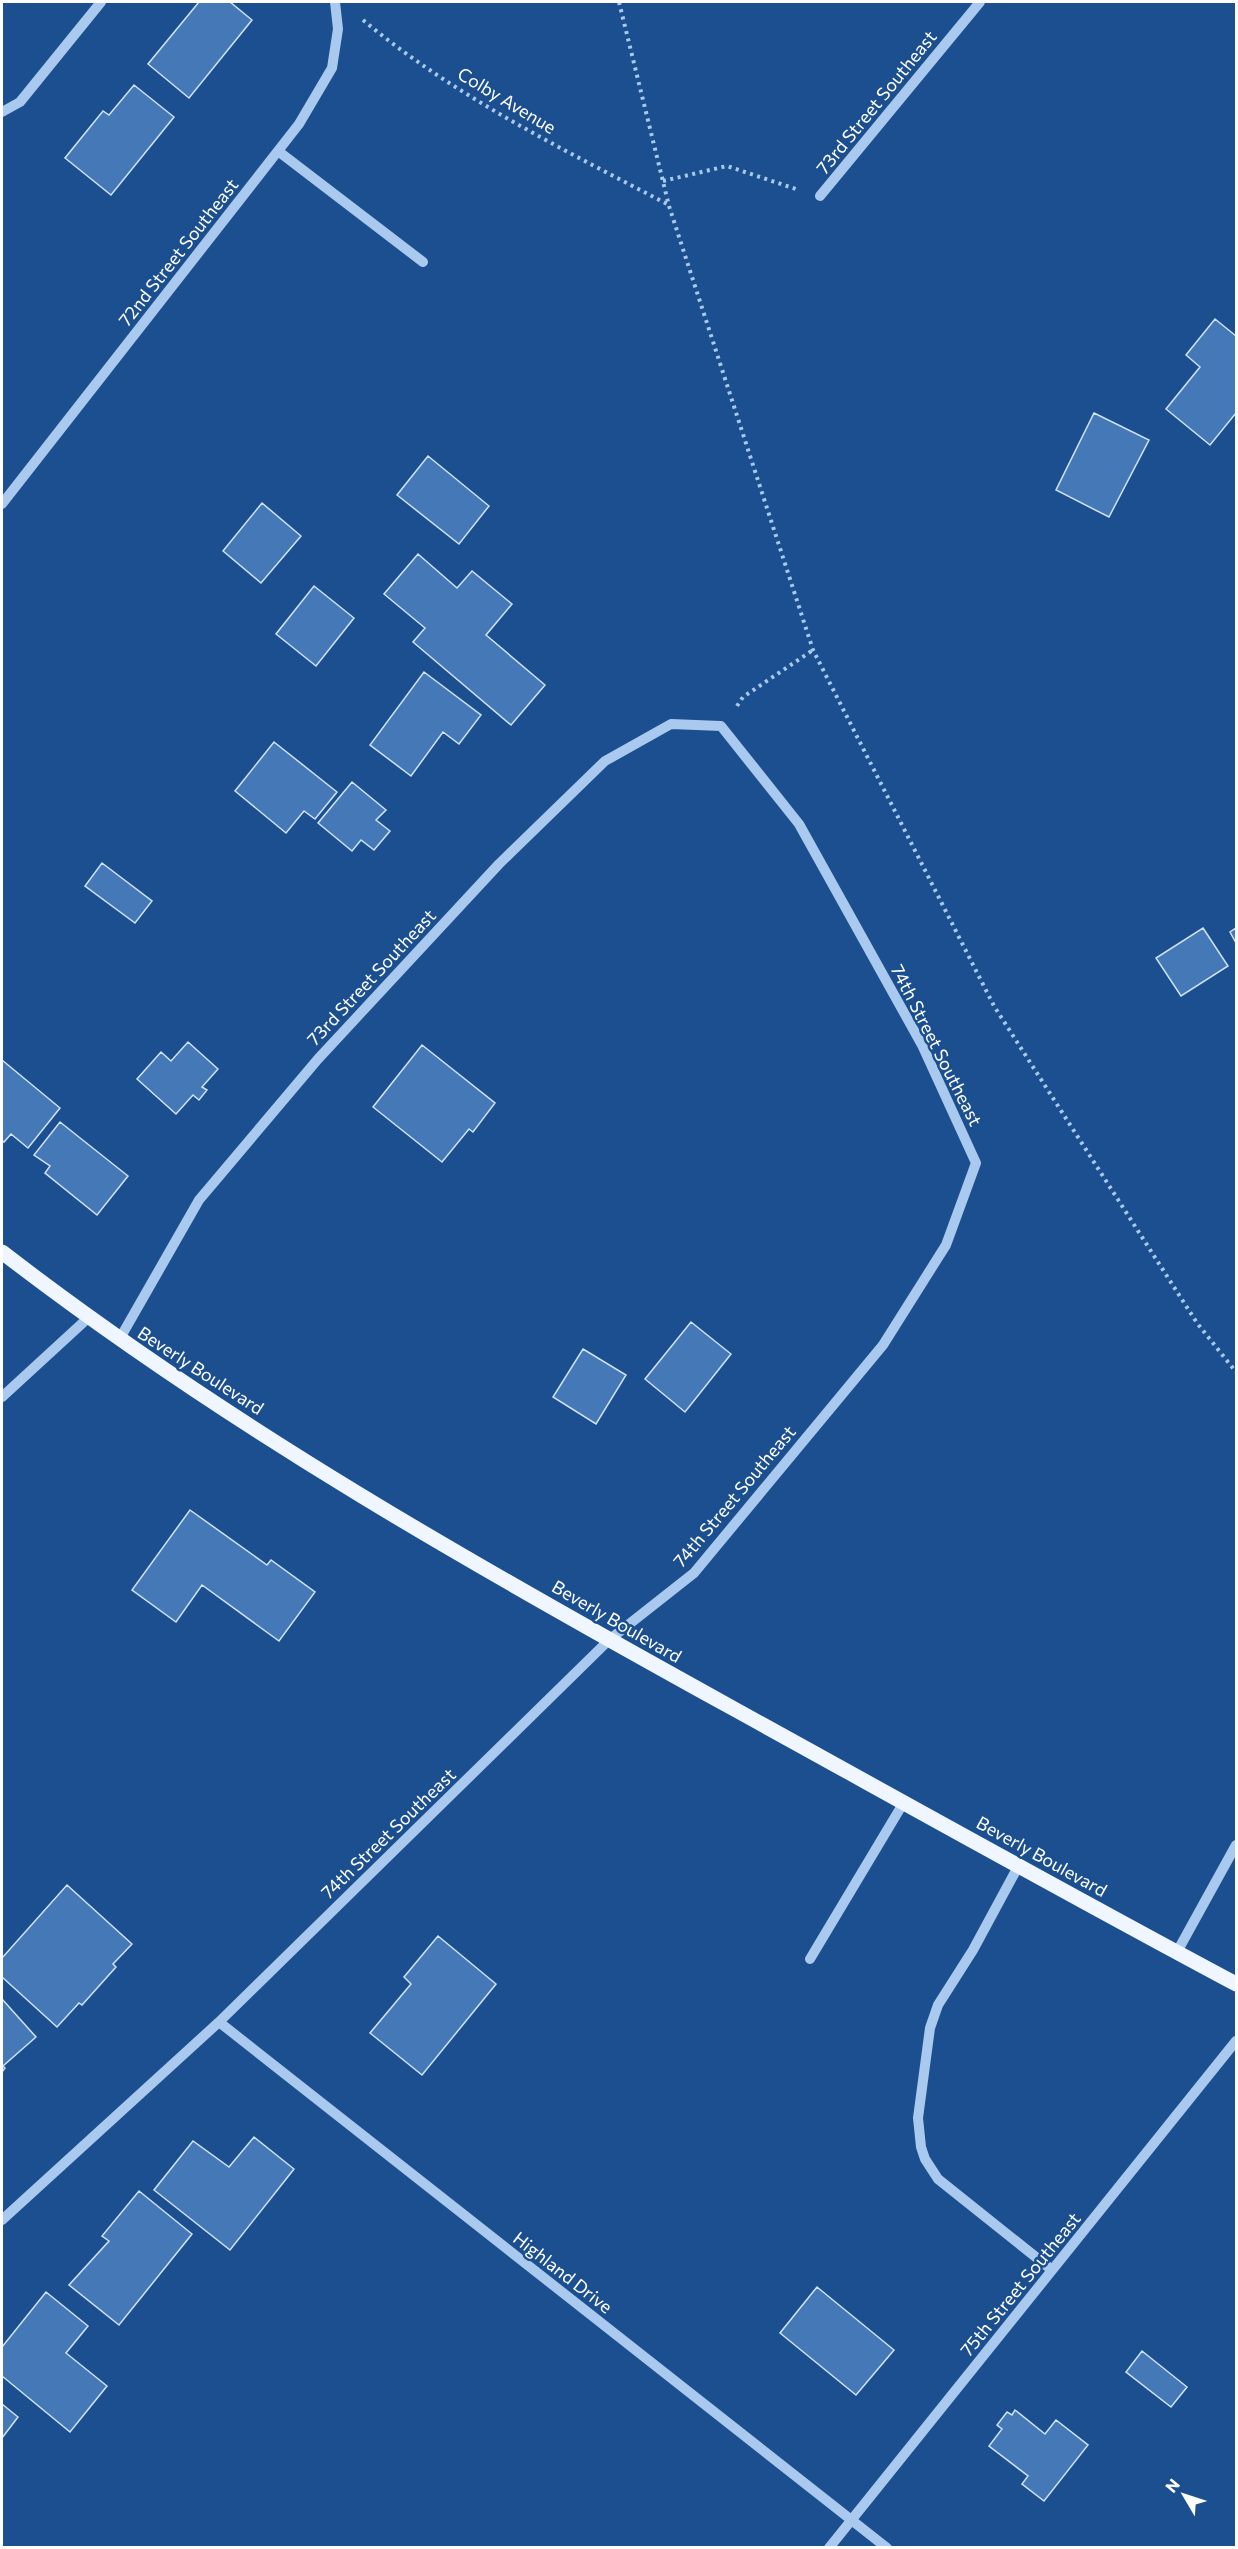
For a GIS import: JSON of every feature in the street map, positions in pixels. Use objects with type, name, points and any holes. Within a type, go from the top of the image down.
[{"type":"main road","name":"Beverly Boulevard","points":[[2,1252],[119,1340],[341,1484],[609,1640],[1236,1984]]},
{"type":"street","points":[[2,112],[20,102],[102,2]]},
{"type":"street","name":"72nd Street Southeast","points":[[2,504],[299,124],[332,68],[338,29],[335,2]]},
{"type":"street","name":"73rd Street Southeast","points":[[820,196],[980,2]]},
{"type":"street","points":[[279,151],[423,262]]},
{"type":"street","name":"73rd Street Southeast","points":[[119,1340],[199,1200],[318,1059],[499,864],[605,761],[671,724],[721,726]]},
{"type":"street","name":"74th Street Southeast","points":[[2,2220],[219,2022],[609,1640],[694,1573],[882,1345],[946,1245],[976,1163],[922,1046],[799,824],[721,726]]},
{"type":"street","points":[[2,1397],[88,1318]]},
{"type":"street","points":[[810,1959],[904,1802]]},
{"type":"street","points":[[1177,1952],[1236,1845]]},
{"type":"street","points":[[1019,1865],[973,1950],[938,2006],[926,2048],[919,2128],[925,2159],[945,2186],[1053,2270]]},
{"type":"street","name":"Highland Drive","points":[[219,2022],[887,2547]]},
{"type":"street","name":"75th Street Southeast","points":[[829,2547],[1236,2041]]},
{"type":"path","points":[[619,2],[669,206],[813,650],[994,1006],[1197,1323],[1236,1372]]},
{"type":"path","name":"Colby Avenue","points":[[357,15],[398,49],[529,131],[669,206]]},
{"type":"path","points":[[663,181],[728,166],[820,196]]},
{"type":"path","points":[[721,726],[743,697],[813,650]]},
{"type":"building","points":[[199,2],[230,2],[252,20],[189,98],[148,64]]},
{"type":"building","points":[[134,85],[174,117],[111,195],[65,158],[103,111],[109,115]]},
{"type":"building","points":[[1215,319],[1236,336],[1236,413],[1210,445],[1166,409],[1200,367],[1186,355]]},
{"type":"building","points":[[1094,413],[1149,440],[1109,517],[1056,490]]},
{"type":"building","points":[[428,456],[489,506],[459,544],[397,495]]},
{"type":"building","points":[[262,503],[301,536],[261,583],[223,551]]},
{"type":"building","points":[[418,554],[457,588],[472,571],[512,604],[486,635],[545,685],[511,725],[413,642],[425,628],[384,594]]},
{"type":"building","points":[[314,586],[354,618],[316,666],[276,634]]},
{"type":"building","points":[[424,672],[481,715],[459,744],[443,732],[411,776],[370,745]]},
{"type":"building","points":[[274,742],[337,792],[315,819],[304,811],[286,833],[235,791]]},
{"type":"building","points":[[352,782],[386,810],[376,820],[390,831],[374,850],[361,840],[352,851],[318,823]]},
{"type":"building","points":[[102,863],[152,901],[135,923],[85,886]]},
{"type":"building","points":[[1203,928],[1228,966],[1181,996],[1156,958]]},
{"type":"building","points":[[1236,928],[1236,943],[1230,932]]},
{"type":"building","points":[[188,1042],[218,1069],[202,1087],[207,1090],[199,1100],[193,1095],[176,1114],[137,1079],[161,1052],[171,1061]]},
{"type":"building","points":[[422,1045],[495,1103],[473,1132],[469,1129],[442,1162],[373,1107]]},
{"type":"building","points":[[2,1060],[60,1108],[28,1148],[11,1134],[4,1142],[2,1141]]},
{"type":"building","points":[[60,1122],[128,1176],[97,1215],[45,1173],[50,1166],[34,1155]]},
{"type":"building","points":[[691,1322],[731,1354],[685,1412],[645,1379]]},
{"type":"building","points":[[583,1349],[626,1375],[596,1424],[553,1397]]},
{"type":"building","points":[[190,1510],[267,1565],[271,1560],[315,1592],[279,1641],[202,1585],[176,1622],[132,1590]]},
{"type":"building","points":[[67,1885],[132,1944],[113,1964],[116,1967],[82,2005],[79,2003],[57,2027],[2,1977],[2,1958]]},
{"type":"building","points":[[438,1936],[496,1984],[422,2075],[370,2033],[411,1984],[404,1977]]},
{"type":"building","points":[[2,1999],[36,2037],[3,2066],[5,2068],[2,2072]]},
{"type":"building","points":[[254,2137],[294,2169],[230,2250],[154,2190],[193,2141],[229,2167]]},
{"type":"building","points":[[139,2191],[192,2234],[119,2325],[69,2285],[109,2241],[102,2236]]},
{"type":"building","points":[[817,2287],[894,2350],[856,2395],[780,2333]]},
{"type":"building","points":[[46,2292],[88,2326],[66,2353],[107,2386],[70,2432],[2,2376],[2,2347]]},
{"type":"building","points":[[1142,2351],[1187,2387],[1171,2407],[1126,2372]]},
{"type":"building","points":[[2,2404],[18,2417],[2,2438]]},
{"type":"building","points":[[1015,2410],[1045,2434],[1056,2420],[1088,2445],[1044,2501],[1022,2484],[1028,2476],[989,2446],[1002,2429],[997,2425],[1007,2412],[1012,2415]]}]
